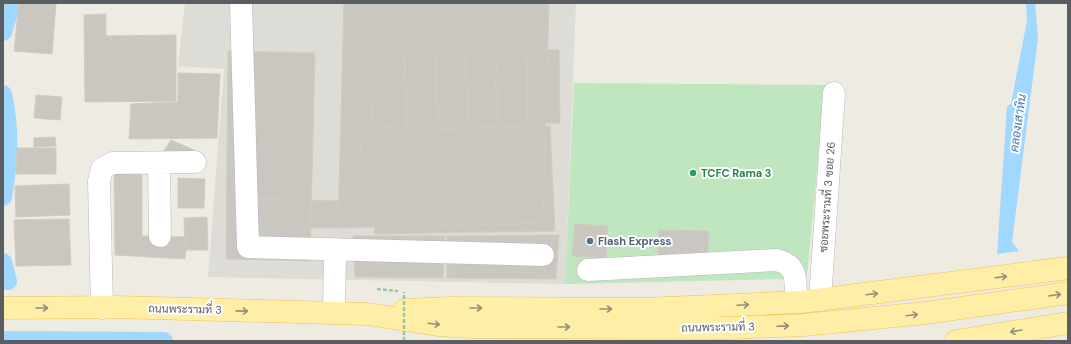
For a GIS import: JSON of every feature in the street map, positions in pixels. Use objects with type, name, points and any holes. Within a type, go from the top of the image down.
[{"type":"main road","name":"ถนนพระรามที่ 3","points":[[3,308],[102,308],[368,314],[427,309],[644,309],[820,300],[1068,268]]},
{"type":"main road","name":"ถนนพระรามที่ 3","points":[[368,314],[438,325],[469,327],[730,328],[803,325],[884,318],[1068,293]]},
{"type":"main road","points":[[956,341],[1068,323]]},
{"type":"lane","points":[[240,3],[248,247],[543,255]]},
{"type":"lane","name":"ซอยพระรามที่ 3 ซอย 26","points":[[820,300],[834,93]]},
{"type":"lane","points":[[159,162],[160,236]]},
{"type":"lane","points":[[102,308],[99,180],[102,169],[112,163],[195,162]]},
{"type":"lane","points":[[334,313],[335,249]]},
{"type":"lane","points":[[588,270],[776,260],[786,263],[792,269],[796,302]]},
{"type":"path","points":[[377,289],[404,292],[404,341]]},
{"type":"shaded area","points":[[185,3],[576,3],[565,284],[208,277],[224,69],[178,66]]},
{"type":"green space","name":"TCFC Rama 3","points":[[574,83],[825,85],[807,276],[786,279],[565,284]]},
{"type":"water","name":"คลองเสาหิน","points":[[1026,3],[1035,3],[1038,38],[1012,242],[1019,251],[997,254],[1007,107],[1011,103],[1027,21]]},
{"type":"building","points":[[19,3],[56,3],[52,54],[14,51]]},
{"type":"building","points":[[344,3],[549,3],[543,223],[338,228]]},
{"type":"building","points":[[106,14],[106,36],[176,35],[176,101],[85,102],[84,15]]},
{"type":"building","points":[[527,49],[559,50],[560,123],[528,124]]},
{"type":"building","points":[[465,50],[467,126],[439,126],[436,51]]},
{"type":"building","points":[[228,51],[315,53],[310,261],[226,259]]},
{"type":"building","points":[[404,51],[407,127],[372,128],[370,52]]},
{"type":"building","points":[[405,51],[434,52],[438,127],[407,127]]},
{"type":"building","points":[[526,51],[527,124],[499,125],[496,52]]},
{"type":"building","points":[[466,52],[494,52],[497,124],[469,125]]},
{"type":"building","points":[[178,73],[220,74],[217,138],[129,139],[131,104],[178,102]]},
{"type":"building","points":[[36,95],[62,97],[60,120],[34,118]]},
{"type":"building","points":[[550,126],[555,231],[375,234],[374,223],[363,222],[360,131]]},
{"type":"building","points":[[55,137],[56,146],[34,147],[34,138]]},
{"type":"building","points":[[171,140],[201,153],[198,159],[163,152]]},
{"type":"building","points":[[17,148],[56,148],[56,174],[16,174]]},
{"type":"building","points":[[114,173],[142,175],[142,236],[187,237],[185,259],[115,255]]},
{"type":"building","points":[[178,178],[205,179],[204,208],[178,208]]},
{"type":"building","points":[[69,184],[70,215],[16,217],[15,186]]},
{"type":"building","points":[[254,199],[339,201],[338,228],[256,228]]},
{"type":"building","points":[[207,217],[208,250],[185,250],[184,218]]},
{"type":"building","points":[[69,219],[71,265],[16,266],[14,220]]},
{"type":"building","name":"Flash Express","points":[[575,224],[608,226],[606,258],[572,256]]},
{"type":"building","points":[[659,230],[709,231],[708,258],[658,256]]},
{"type":"building","points":[[559,235],[556,279],[447,278],[447,236]]},
{"type":"building","points":[[353,236],[445,236],[443,278],[355,277]]},
{"type":"waterway","points":[[3,32],[12,3]]},
{"type":"waterway","points":[[3,94],[8,133],[7,170],[3,197]]},
{"type":"waterway","points":[[3,262],[8,281]]},
{"type":"waterway","points":[[3,340],[164,341]]},
{"type":"place","name":"TCFC Rama 3","points":[[693,173]]},
{"type":"place","name":"Flash Express","points":[[590,241]]}]
